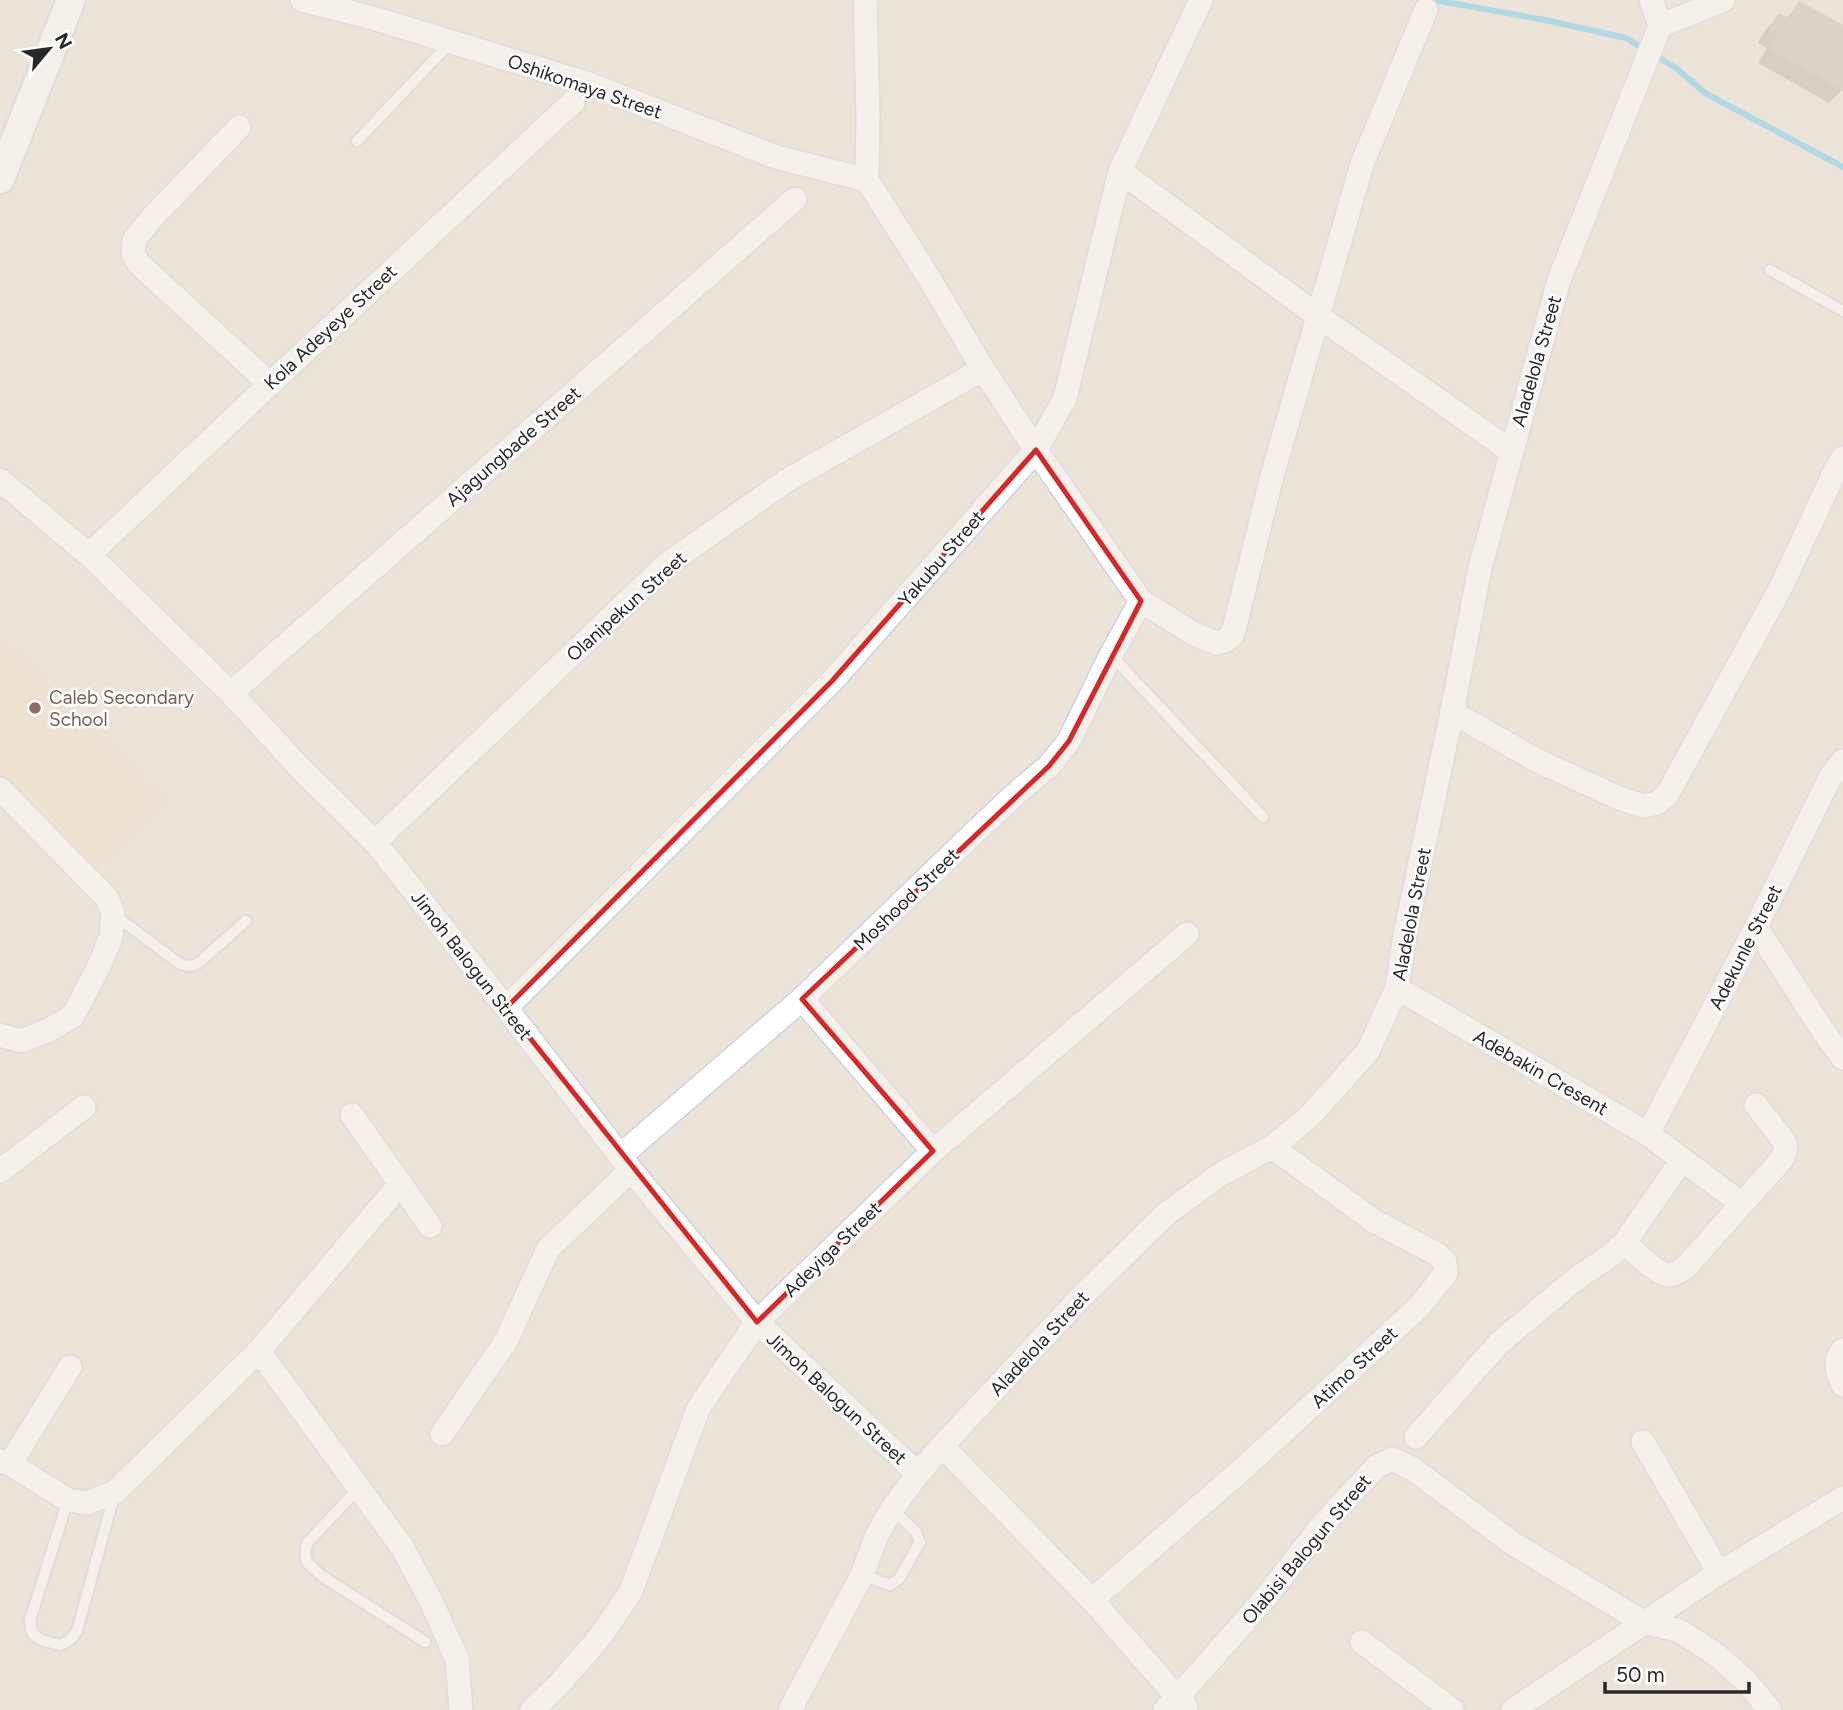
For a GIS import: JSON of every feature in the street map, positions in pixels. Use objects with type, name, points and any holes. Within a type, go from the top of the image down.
[{"type":"street","points":[[0,179],[72,0]]},
{"type":"street","name":"Oshikomaya Street","points":[[302,0],[373,18],[589,84],[776,157],[867,180]]},
{"type":"street","points":[[865,0],[867,180],[1035,450],[1142,601],[1194,634],[1216,643],[1226,641],[1233,634],[1272,477],[1362,163],[1426,10]]},
{"type":"street","name":"Yakubu Street","points":[[506,1008],[832,681],[1035,450],[1065,398],[1119,171],[1201,0]]},
{"type":"street","points":[[1651,0],[1658,29],[1723,0]]},
{"type":"street","name":"Aladelola Street","points":[[790,1710],[862,1575],[877,1535],[892,1509],[942,1446],[1080,1298],[1166,1214],[1220,1174],[1272,1147],[1309,1117],[1368,1051],[1397,988],[1405,935],[1480,568],[1559,280],[1658,29]]},
{"type":"street","name":"Kola Adeyeye Street","points":[[89,555],[573,102]]},
{"type":"street","points":[[239,127],[143,229],[134,240],[133,254],[139,264],[270,384]]},
{"type":"street","points":[[1119,171],[1318,316],[1511,451]]},
{"type":"street","name":"Ajagungbade Street","points":[[231,693],[795,199]]},
{"type":"street","name":"Olanipekun Street","points":[[375,842],[667,564],[786,481],[983,369]]},
{"type":"street","points":[[1452,712],[1536,760],[1619,798],[1643,806],[1657,803],[1667,795],[1781,587],[1843,458]]},
{"type":"street","name":"Jimoh Balogun Street","points":[[0,480],[89,555],[231,693],[375,842],[626,1163],[757,1322],[918,1474]]},
{"type":"street","name":"Moshood Street","points":[[442,1434],[506,1341],[548,1249],[626,1163],[971,836],[1049,766],[1069,741],[1111,655],[1142,601]]},
{"type":"street","name":"Adekunle Street","points":[[1648,1134],[1839,775]]},
{"type":"street","points":[[0,789],[107,898],[113,914],[111,937],[73,1016],[50,1030],[21,1041],[0,1035]]},
{"type":"street","points":[[1756,927],[1843,1058]]},
{"type":"street","name":"Adeyiga Street","points":[[532,1710],[560,1684],[600,1637],[631,1591],[699,1407],[757,1322],[933,1152],[1187,934]]},
{"type":"street","name":"Adebakin Cresent","points":[[1397,988],[1648,1134],[1742,1204]]},
{"type":"street","points":[[802,999],[933,1152]]},
{"type":"street","points":[[1624,1243],[1668,1275],[1685,1268],[1782,1159],[1786,1149],[1784,1141],[1756,1105]]},
{"type":"street","points":[[0,1171],[84,1107]]},
{"type":"street","points":[[352,1115],[430,1226]]},
{"type":"street","name":"Atimo Street","points":[[1092,1600],[1246,1466],[1419,1307],[1446,1273],[1445,1262],[1437,1254],[1374,1222],[1272,1147]]},
{"type":"street","points":[[1416,1437],[1499,1343],[1624,1243],[1682,1160]]},
{"type":"street","points":[[70,1367],[5,1462],[68,1500],[88,1503],[115,1492],[259,1351],[401,1183]]},
{"type":"street","points":[[1843,1350],[1839,1354],[1837,1371],[1843,1385]]},
{"type":"street","points":[[259,1351],[402,1547],[431,1601],[457,1659],[461,1710]]},
{"type":"street","points":[[1643,1442],[1719,1573]]},
{"type":"street","points":[[942,1446],[1092,1600],[1177,1706]]},
{"type":"street","name":"Olabisi Balogun Street","points":[[1177,1706],[1324,1523],[1376,1467],[1392,1459],[1412,1469],[1512,1543],[1643,1622]]},
{"type":"street","points":[[1513,1710],[1719,1573],[1843,1498]]},
{"type":"street","points":[[1643,1622],[1678,1630],[1714,1653],[1746,1681],[1770,1710]]},
{"type":"street","points":[[1363,1642],[1452,1710]]},
{"type":"lane","points":[[357,141],[451,42]]},
{"type":"lane","points":[[1770,270],[1843,311]]},
{"type":"lane","points":[[1111,655],[1263,817]]},
{"type":"lane","points":[[113,914],[180,964],[188,966],[196,965],[246,921]]},
{"type":"lane","points":[[359,1488],[307,1543],[304,1554],[308,1564],[322,1576],[425,1642]]},
{"type":"lane","points":[[68,1500],[30,1620],[32,1633],[41,1640],[60,1645],[70,1640],[76,1630],[115,1492]]},
{"type":"lane","points":[[862,1575],[890,1585],[894,1583],[920,1542],[916,1532],[892,1509]]},
{"type":"highlighted area","points":[[1036,450],[1141,601],[1069,741],[1049,766],[802,999],[933,1151],[757,1322],[506,1008],[832,681]]},
{"type":"shaded area","name":"Caleb Secondary School","points":[[0,638],[164,801],[95,870],[0,778]]},
{"type":"building","points":[[1799,2],[1843,26],[1843,90],[1771,49],[1779,34],[1770,29],[1779,14],[1789,20]]},
{"type":"waterway","points":[[1420,0],[1440,1],[1545,20],[1626,38],[1676,68],[1705,93],[1843,167]]},
{"type":"place","name":"Caleb Secondary School","points":[[35,708]]}]
